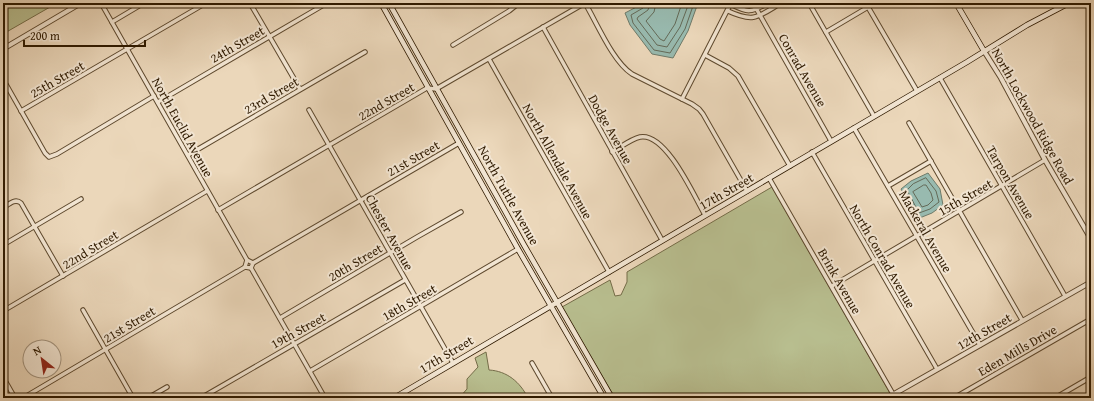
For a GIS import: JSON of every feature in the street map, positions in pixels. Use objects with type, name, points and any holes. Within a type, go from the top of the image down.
[{"type":"main road","name":"North Tuttle Avenue","points":[[381,3],[518,249],[604,398]]},
{"type":"main road","name":"North Tuttle Avenue","points":[[388,3],[612,398]]},
{"type":"main road","name":"North Lockwood Ridge Road","points":[[956,3],[984,51]]},
{"type":"main road","name":"17th Street","points":[[394,398],[984,51],[1069,3]]},
{"type":"street","points":[[3,49],[81,3]]},
{"type":"street","name":"North Euclid Avenue","points":[[101,3],[247,260]]},
{"type":"street","points":[[112,22],[144,3]]},
{"type":"street","name":"25th Street","points":[[21,111],[206,3]]},
{"type":"street","points":[[250,3],[300,89]]},
{"type":"street","name":"24th Street","points":[[158,102],[326,3]]},
{"type":"street","points":[[453,45],[509,11],[519,3]]},
{"type":"street","points":[[585,3],[623,67],[632,74],[695,106],[703,114],[747,191]]},
{"type":"street","name":"22nd Street","points":[[218,210],[428,88],[436,89],[585,3]]},
{"type":"street","points":[[682,99],[731,4],[744,11],[752,12],[768,3]]},
{"type":"street","points":[[728,11],[742,17],[755,17],[781,3]]},
{"type":"street","points":[[809,3],[874,116]]},
{"type":"street","points":[[826,32],[875,3]]},
{"type":"street","points":[[868,7],[917,91]]},
{"type":"street","name":"Conrad Avenue","points":[[757,10],[832,141]]},
{"type":"street","name":"Dodge Avenue","points":[[543,27],[662,240]]},
{"type":"street","name":"North Lockwood Ridge Road","points":[[984,51],[1005,84],[1045,160],[1091,239]]},
{"type":"street","name":"23rd Street","points":[[188,155],[365,52]]},
{"type":"street","points":[[705,55],[729,68],[738,76],[790,166]]},
{"type":"street","name":"North Allendale Avenue","points":[[489,59],[609,272]]},
{"type":"street","name":"Tarpon Avenue","points":[[940,78],[1065,296]]},
{"type":"street","points":[[3,79],[47,156],[52,157],[154,96]]},
{"type":"street","name":"Chester Avenue","points":[[309,110],[453,363]]},
{"type":"street","points":[[909,123],[1022,320]]},
{"type":"street","name":"Mackeral Avenue","points":[[854,128],[980,344]]},
{"type":"street","points":[[612,152],[640,137],[648,137],[659,143],[672,157],[705,215]]},
{"type":"street","name":"21st Street","points":[[253,263],[459,143]]},
{"type":"street","name":"North Conrad Avenue","points":[[812,152],[936,369]]},
{"type":"street","name":"15th Street","points":[[832,286],[1045,160]]},
{"type":"street","points":[[888,186],[931,161]]},
{"type":"street","name":"Brink Avenue","points":[[769,178],[893,394]]},
{"type":"street","name":"22nd Street","points":[[3,311],[207,191]]},
{"type":"street","points":[[3,245],[81,198]]},
{"type":"street","points":[[3,208],[14,201],[19,201],[21,203],[63,276]]},
{"type":"street","name":"20th Street","points":[[280,318],[461,212]]},
{"type":"street","name":"18th Street","points":[[310,371],[518,249]]},
{"type":"street","points":[[247,260],[253,263],[251,268],[245,267],[247,260]]},
{"type":"street","name":"21st Street","points":[[23,398],[245,267]]},
{"type":"street","points":[[251,268],[325,398]]},
{"type":"street","name":"19th Street","points":[[201,398],[406,280]]},
{"type":"street","name":"12th Street","points":[[887,398],[1091,282]]},
{"type":"street","points":[[83,310],[133,398]]},
{"type":"street","name":"Eden Mills Drive","points":[[954,398],[1091,319]]},
{"type":"street","points":[[532,363],[552,398]]},
{"type":"street","points":[[3,377],[16,398]]},
{"type":"street","points":[[1055,398],[1091,377]]},
{"type":"street","points":[[148,398],[166,387]]},
{"type":"green space","points":[[3,3],[57,3],[3,34]]},
{"type":"green space","points":[[772,187],[890,393],[882,398],[615,398],[562,307],[610,280],[615,296],[621,295],[627,282],[627,272]]},
{"type":"green space","points":[[486,352],[489,370],[502,373],[512,378],[525,392],[528,398],[459,398],[467,389],[467,379],[478,367],[475,358]]},
{"type":"water","points":[[644,3],[698,3],[688,31],[673,58],[652,54],[630,25],[625,13]]},
{"type":"water","points":[[928,173],[940,189],[943,205],[932,213],[917,219],[901,189],[911,181]]}]
